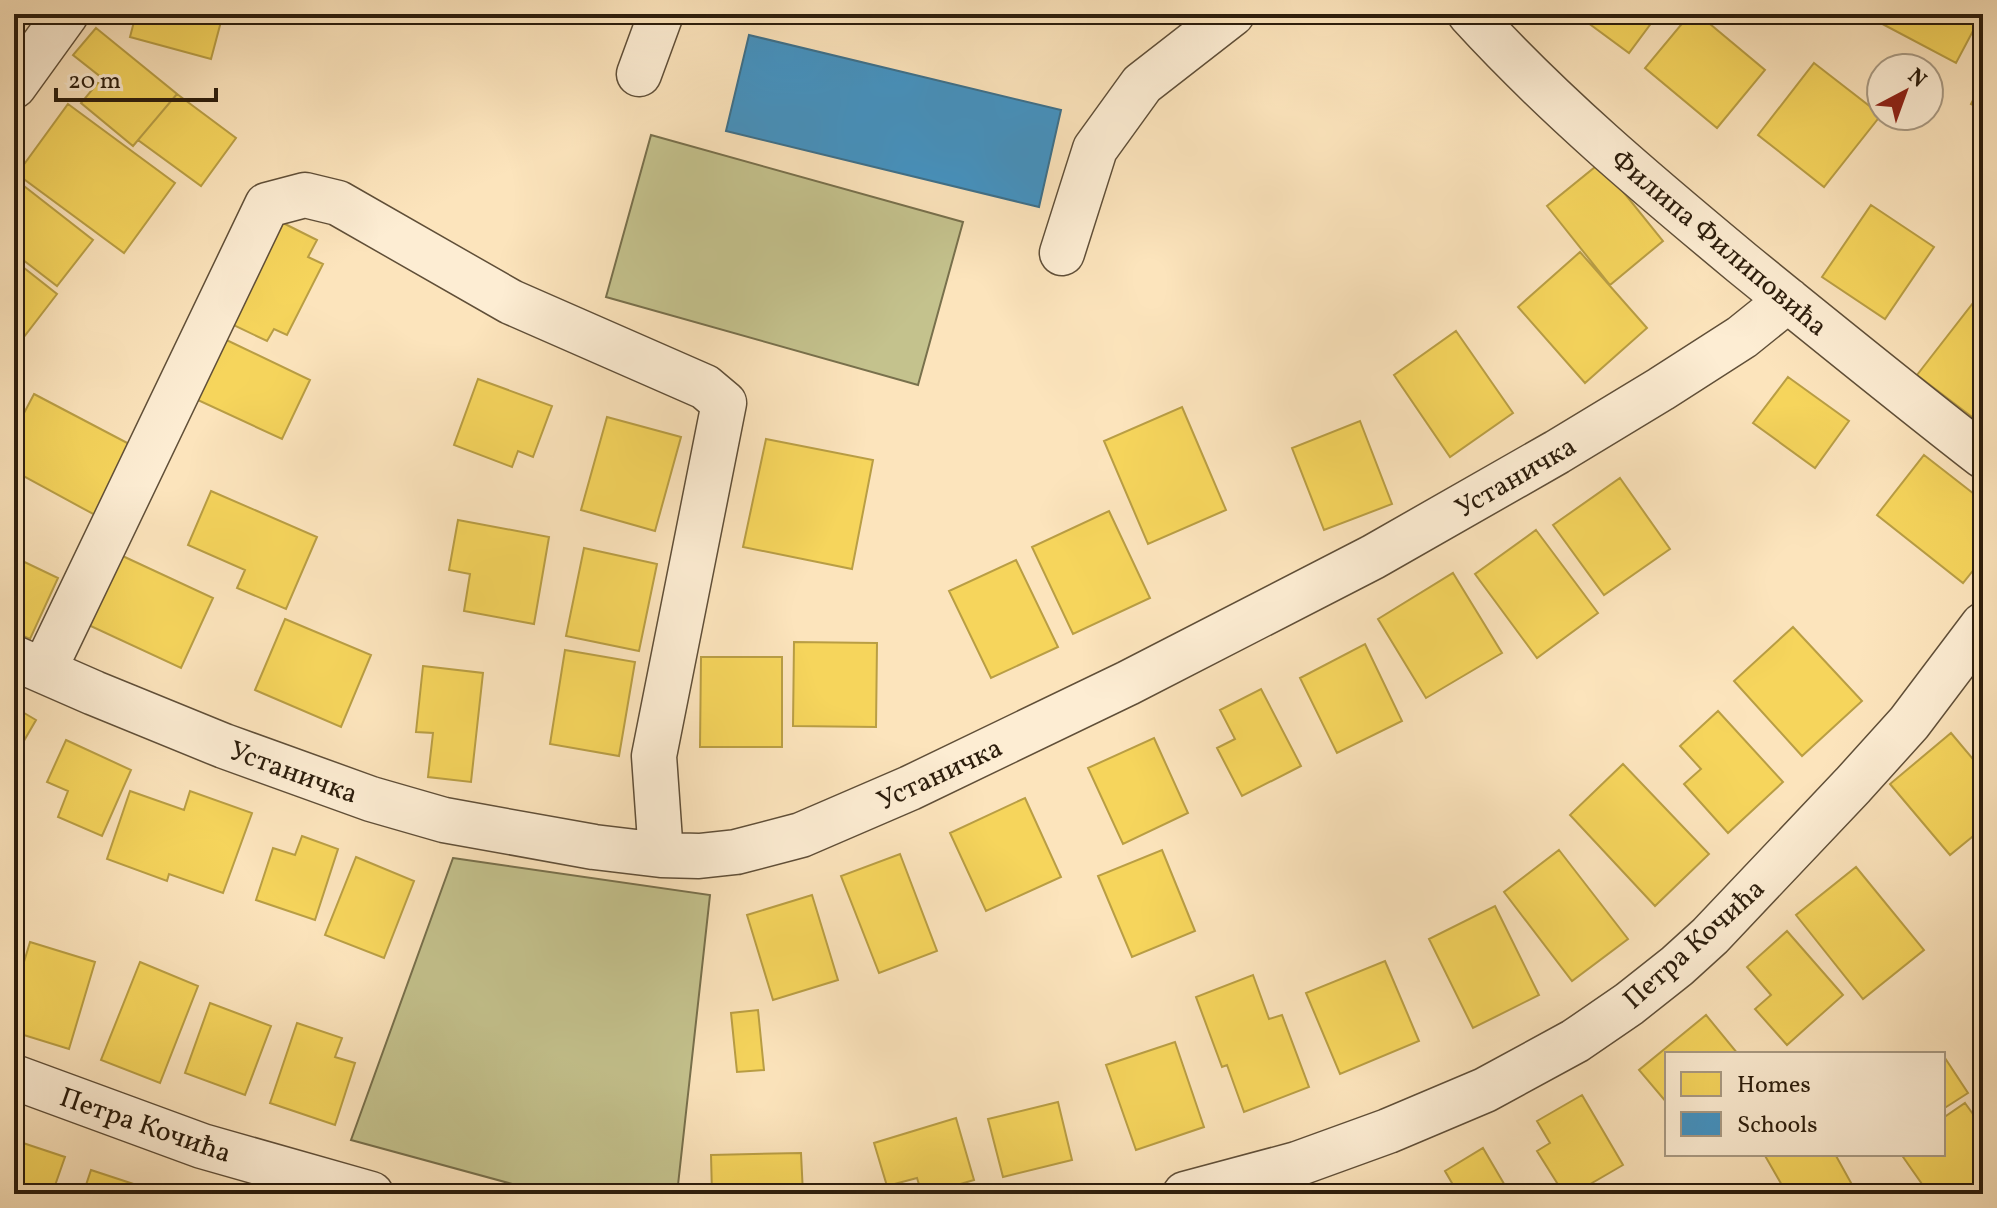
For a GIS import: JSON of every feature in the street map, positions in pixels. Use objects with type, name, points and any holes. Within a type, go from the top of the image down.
[{"type":"street","points":[[14,86],[66,14]]},
{"type":"street","points":[[639,74],[661,14]]},
{"type":"street","points":[[1062,253],[1095,149],[1142,84],[1232,14]]},
{"type":"street","name":"Филипа Филиповића","points":[[1470,14],[1529,77],[1628,168],[1983,456]]},
{"type":"street","points":[[29,664],[267,205],[305,195],[338,203],[511,302],[705,387],[724,403],[654,756],[661,855]]},
{"type":"street","name":"Устаничка","points":[[29,664],[166,723],[371,799],[444,820],[594,847],[661,855],[699,856],[736,852],[801,835],[910,788],[1128,683],[1373,557],[1712,358],[1788,300]]},
{"type":"street","name":"Петра Кочића","points":[[1185,1194],[1297,1164],[1388,1131],[1485,1090],[1575,1041],[1629,1004],[1710,936],[1853,785],[1909,723],[1983,625]]},
{"type":"street","name":"Петра Кочића","points":[[14,1077],[202,1146],[371,1194]]},
{"type":"shaded area","points":[[651,135],[963,222],[918,385],[606,297]]},
{"type":"shaded area","points":[[453,858],[710,895],[677,1194],[549,1194],[351,1140]]},
{"type":"building: Homes","points":[[136,14],[223,14],[211,59],[130,37]]},
{"type":"building: Homes","points":[[1576,14],[1658,14],[1629,53]]},
{"type":"building: Homes","points":[[1690,14],[1698,14],[1765,70],[1717,128],[1645,68]]},
{"type":"building: Homes","points":[[1876,14],[1982,14],[1956,63],[1945,57],[1945,52],[1935,52],[1873,19]]},
{"type":"building: Homes","points":[[96,28],[177,94],[133,146],[81,103],[102,78],[73,55]]},
{"type":"building: Homes","points":[[1814,63],[1865,103],[1865,132],[1868,132],[1824,187],[1758,135]]},
{"type":"building: Homes","points":[[1983,81],[1983,110],[1971,104]]},
{"type":"building: Homes","points":[[177,94],[236,138],[201,186],[138,140]]},
{"type":"building: Homes","points":[[68,104],[175,183],[124,253],[17,174]]},
{"type":"building: Homes","points":[[1600,163],[1663,241],[1610,285],[1547,206]]},
{"type":"building: Homes","points":[[15,179],[93,240],[57,286],[14,253]]},
{"type":"building: Homes","points":[[1871,205],[1934,247],[1885,319],[1822,277]]},
{"type":"building: Homes","points":[[275,219],[317,240],[308,257],[323,264],[287,335],[274,329],[267,341],[223,320]]},
{"type":"building: Homes","points":[[1580,252],[1647,328],[1585,383],[1518,307]]},
{"type":"building: Homes","points":[[14,260],[57,294],[20,342],[14,337]]},
{"type":"building: Homes","points":[[1980,294],[1983,297],[1983,410],[1976,420],[1917,375]]},
{"type":"building: Homes","points":[[1456,331],[1513,413],[1450,457],[1394,375]]},
{"type":"building: Homes","points":[[216,335],[310,380],[282,439],[187,395]]},
{"type":"building: Homes","points":[[1788,377],[1849,421],[1815,468],[1753,423]]},
{"type":"building: Homes","points":[[478,379],[552,406],[533,457],[518,451],[512,467],[454,445]]},
{"type":"building: Homes","points":[[34,394],[133,446],[95,515],[14,471],[14,432]]},
{"type":"building: Homes","points":[[1182,407],[1226,510],[1148,544],[1104,441]]},
{"type":"building: Homes","points":[[607,417],[681,437],[655,531],[581,510]]},
{"type":"building: Homes","points":[[1360,421],[1392,504],[1324,530],[1292,448]]},
{"type":"building: Homes","points":[[766,439],[873,460],[852,569],[743,547]]},
{"type":"building: Homes","points":[[1924,455],[1983,501],[1983,558],[1963,583],[1877,515]]},
{"type":"building: Homes","points":[[1620,478],[1670,549],[1604,595],[1553,525]]},
{"type":"building: Homes","points":[[211,491],[317,537],[286,609],[237,588],[245,570],[188,545]]},
{"type":"building: Homes","points":[[1109,511],[1150,598],[1073,634],[1032,547]]},
{"type":"building: Homes","points":[[458,520],[549,537],[534,624],[464,611],[470,574],[449,570]]},
{"type":"building: Homes","points":[[1536,530],[1598,613],[1537,658],[1475,574]]},
{"type":"building: Homes","points":[[584,548],[657,564],[639,651],[566,636]]},
{"type":"building: Homes","points":[[114,552],[213,598],[181,668],[82,622]]},
{"type":"building: Homes","points":[[14,557],[58,578],[30,639],[14,632]]},
{"type":"building: Homes","points":[[1016,560],[1058,647],[991,678],[949,591]]},
{"type":"building: Homes","points":[[1453,573],[1502,653],[1426,698],[1378,619]]},
{"type":"building: Homes","points":[[285,619],[371,655],[341,727],[255,690]]},
{"type":"building: Homes","points":[[1793,627],[1862,701],[1802,756],[1734,681]]},
{"type":"building: Homes","points":[[794,642],[877,643],[876,727],[793,726]]},
{"type":"building: Homes","points":[[1365,644],[1402,721],[1337,753],[1300,678]]},
{"type":"building: Homes","points":[[565,650],[635,662],[619,756],[550,744]]},
{"type":"building: Homes","points":[[701,657],[782,657],[782,747],[700,747]]},
{"type":"building: Homes","points":[[423,666],[483,673],[471,782],[428,777],[433,733],[416,732]]},
{"type":"building: Homes","points":[[1261,689],[1301,766],[1242,796],[1217,748],[1235,739],[1220,710]]},
{"type":"building: Homes","points":[[14,707],[36,720],[14,758]]},
{"type":"building: Homes","points":[[1718,711],[1783,782],[1728,833],[1684,784],[1701,769],[1680,746]]},
{"type":"building: Homes","points":[[1951,733],[1983,771],[1983,828],[1950,855],[1890,784]]},
{"type":"building: Homes","points":[[1154,738],[1188,813],[1123,844],[1088,768]]},
{"type":"building: Homes","points":[[66,740],[131,770],[102,836],[58,817],[68,791],[47,782]]},
{"type":"building: Homes","points":[[1623,764],[1709,854],[1655,906],[1570,815]]},
{"type":"building: Homes","points":[[130,791],[184,810],[190,791],[252,813],[223,893],[169,874],[167,881],[107,859]]},
{"type":"building: Homes","points":[[1025,798],[1061,877],[986,911],[950,833]]},
{"type":"building: Homes","points":[[302,836],[338,849],[315,920],[256,900],[273,848],[295,855]]},
{"type":"building: Homes","points":[[1162,850],[1195,931],[1132,957],[1098,876]]},
{"type":"building: Homes","points":[[1559,850],[1628,939],[1572,981],[1504,892]]},
{"type":"building: Homes","points":[[900,854],[937,951],[879,973],[841,876]]},
{"type":"building: Homes","points":[[356,857],[414,881],[384,958],[325,935]]},
{"type":"building: Homes","points":[[1856,867],[1924,950],[1863,999],[1796,915]]},
{"type":"building: Homes","points":[[812,895],[838,980],[773,1000],[747,915]]},
{"type":"building: Homes","points":[[1495,906],[1539,995],[1473,1028],[1429,939]]},
{"type":"building: Homes","points":[[1787,931],[1843,995],[1787,1045],[1755,1009],[1771,995],[1747,967]]},
{"type":"building: Homes","points":[[30,942],[95,962],[69,1049],[14,1032],[14,995]]},
{"type":"building: Homes","points":[[1385,961],[1419,1041],[1340,1074],[1306,993]]},
{"type":"building: Homes","points":[[140,962],[198,986],[160,1083],[101,1060]]},
{"type":"building: Homes","points":[[1253,975],[1269,1019],[1282,1015],[1309,1087],[1244,1112],[1227,1065],[1222,1067],[1196,997]]},
{"type":"building: Homes","points":[[210,1003],[271,1026],[245,1095],[185,1073]]},
{"type":"building: Homes","points":[[758,1010],[764,1070],[737,1072],[731,1013]]},
{"type":"building: Homes","points":[[1706,1015],[1736,1052],[1665,1052],[1665,1101],[1639,1070]]},
{"type":"building: Homes","points":[[297,1023],[342,1038],[335,1057],[355,1063],[335,1125],[270,1103]]},
{"type":"building: Homes","points":[[1175,1042],[1204,1127],[1136,1150],[1106,1065]]},
{"type":"building: Homes","points":[[1945,1058],[1968,1093],[1945,1108]]},
{"type":"building: Homes","points":[[1582,1095],[1623,1165],[1573,1194],[1564,1194],[1537,1151],[1550,1143],[1537,1121]]},
{"type":"building: Homes","points":[[1058,1102],[1072,1160],[1003,1177],[988,1119]]},
{"type":"building: Homes","points":[[1965,1103],[1983,1128],[1983,1194],[1929,1194],[1902,1156],[1945,1156],[1945,1117]]},
{"type":"building: Homes","points":[[956,1118],[974,1180],[926,1194],[922,1194],[917,1178],[887,1186],[874,1143]]},
{"type":"building: Homes","points":[[14,1140],[65,1157],[52,1194],[14,1194]]},
{"type":"building: Homes","points":[[1483,1148],[1510,1194],[1448,1194],[1456,1190],[1445,1171]]},
{"type":"building: Homes","points":[[801,1153],[803,1194],[712,1194],[711,1155]]},
{"type":"building: Homes","points":[[1765,1156],[1836,1156],[1855,1190],[1848,1194],[1787,1194]]},
{"type":"building: Homes","points":[[91,1170],[164,1194],[83,1194]]},
{"type":"building: Schools","points":[[749,35],[1061,110],[1039,207],[726,131]]}]
